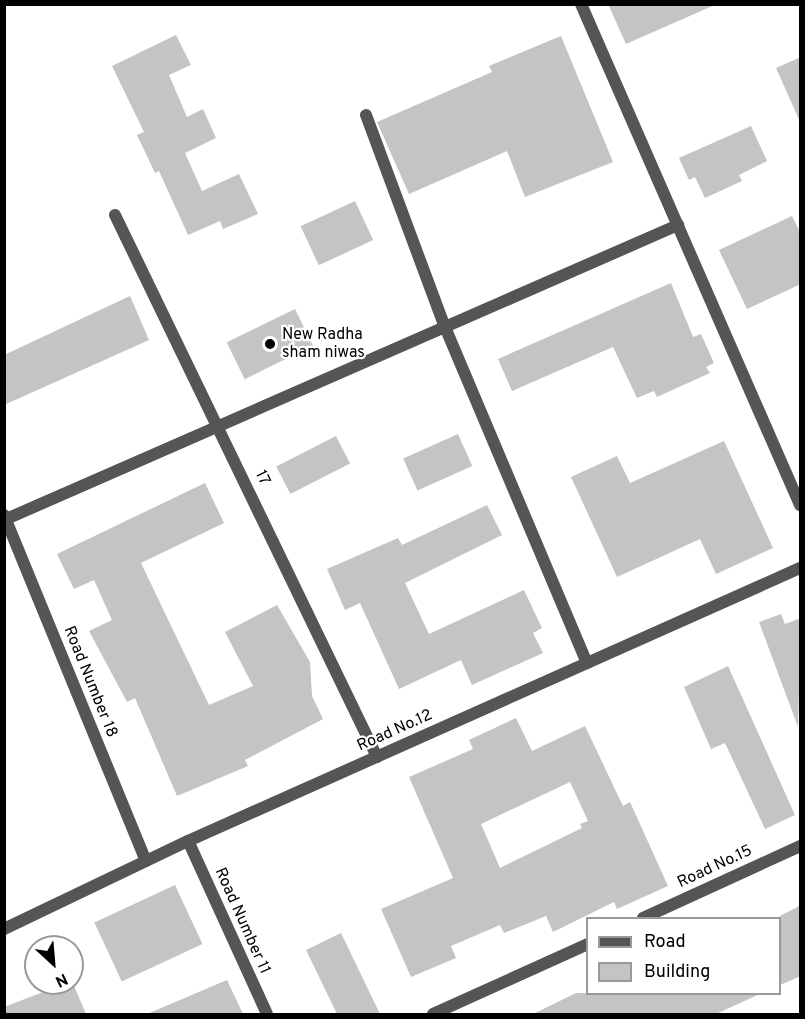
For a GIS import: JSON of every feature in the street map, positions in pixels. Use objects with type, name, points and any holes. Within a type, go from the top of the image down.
[{"type":"street","points":[[581,4],[801,505]]},
{"type":"street","points":[[366,115],[445,327],[587,663]]},
{"type":"street","name":"17","points":[[115,215],[219,426],[377,757]]},
{"type":"street","points":[[5,518],[678,225]]},
{"type":"street","name":"Road Number 18","points":[[5,518],[146,861]]},
{"type":"street","name":"Road No.12","points":[[4,929],[188,841],[801,568]]},
{"type":"street","name":"Road Number 11","points":[[188,841],[267,1014]]},
{"type":"street","name":"Road No.15","points":[[645,917],[801,846]]},
{"type":"street","points":[[433,1014],[586,945]]},
{"type":"building","points":[[608,4],[717,4],[626,44]]},
{"type":"building","points":[[176,35],[191,65],[169,75],[187,117],[203,109],[216,138],[185,153],[202,191],[239,174],[258,214],[223,229],[220,221],[188,235],[159,171],[155,173],[137,135],[144,132],[112,66]]},
{"type":"building","points":[[561,36],[613,162],[525,197],[507,151],[409,194],[377,122],[492,72],[489,66]]},
{"type":"building","points":[[801,57],[801,124],[776,68]]},
{"type":"building","points":[[751,126],[767,161],[739,175],[742,181],[705,198],[695,177],[689,180],[679,158]]},
{"type":"building","points":[[355,201],[373,240],[319,265],[301,226]]},
{"type":"building","points":[[792,216],[801,234],[801,284],[747,309],[719,250]]},
{"type":"building","points":[[671,283],[693,337],[701,334],[714,363],[706,367],[710,373],[657,397],[654,391],[637,398],[613,347],[512,391],[498,359]]},
{"type":"building","points":[[130,296],[149,340],[4,405],[4,355]]},
{"type":"building","name":"New Radha sham niwas","points":[[295,309],[313,346],[245,379],[227,342]]},
{"type":"building","points":[[458,434],[472,466],[417,490],[403,458]]},
{"type":"building","points":[[336,436],[350,464],[290,494],[276,466]]},
{"type":"building","points":[[724,441],[773,548],[716,574],[700,539],[617,577],[571,477],[617,456],[630,483]]},
{"type":"building","points":[[205,483],[224,523],[141,563],[209,705],[253,686],[225,632],[277,605],[310,662],[312,696],[323,719],[245,760],[248,766],[177,796],[135,698],[127,702],[89,631],[112,620],[94,580],[74,589],[57,554]]},
{"type":"building","points":[[487,505],[502,535],[405,583],[429,634],[524,590],[542,628],[533,633],[543,653],[472,685],[461,660],[399,689],[360,603],[345,610],[327,569],[398,538],[402,545]]},
{"type":"building","points":[[781,614],[785,624],[801,618],[798,727],[759,622]]},
{"type":"building","points":[[728,666],[795,815],[765,829],[725,743],[711,749],[684,687]]},
{"type":"building","points":[[516,718],[532,751],[585,726],[623,806],[630,802],[668,886],[617,909],[614,902],[553,932],[546,916],[504,933],[500,925],[451,946],[456,958],[411,977],[381,909],[453,878],[409,777],[473,749],[469,740]],"holes":[[[570,782],[588,821],[580,824],[582,828],[500,868],[481,824]]]},
{"type":"building","points":[[175,885],[202,944],[122,982],[94,923]]},
{"type":"building","points":[[801,905],[801,976],[781,985],[781,917]]},
{"type":"building","points":[[341,933],[380,1014],[337,1014],[306,950]]},
{"type":"building","points":[[227,980],[243,1014],[147,1014]]},
{"type":"building","points":[[576,993],[586,993],[586,995],[758,995],[716,1014],[533,1014]]},
{"type":"building","points":[[35,995],[78,995],[86,1014],[4,1014],[4,1007]]},
{"type":"place","name":"New Radha sham niwas","points":[[270,344]]}]
